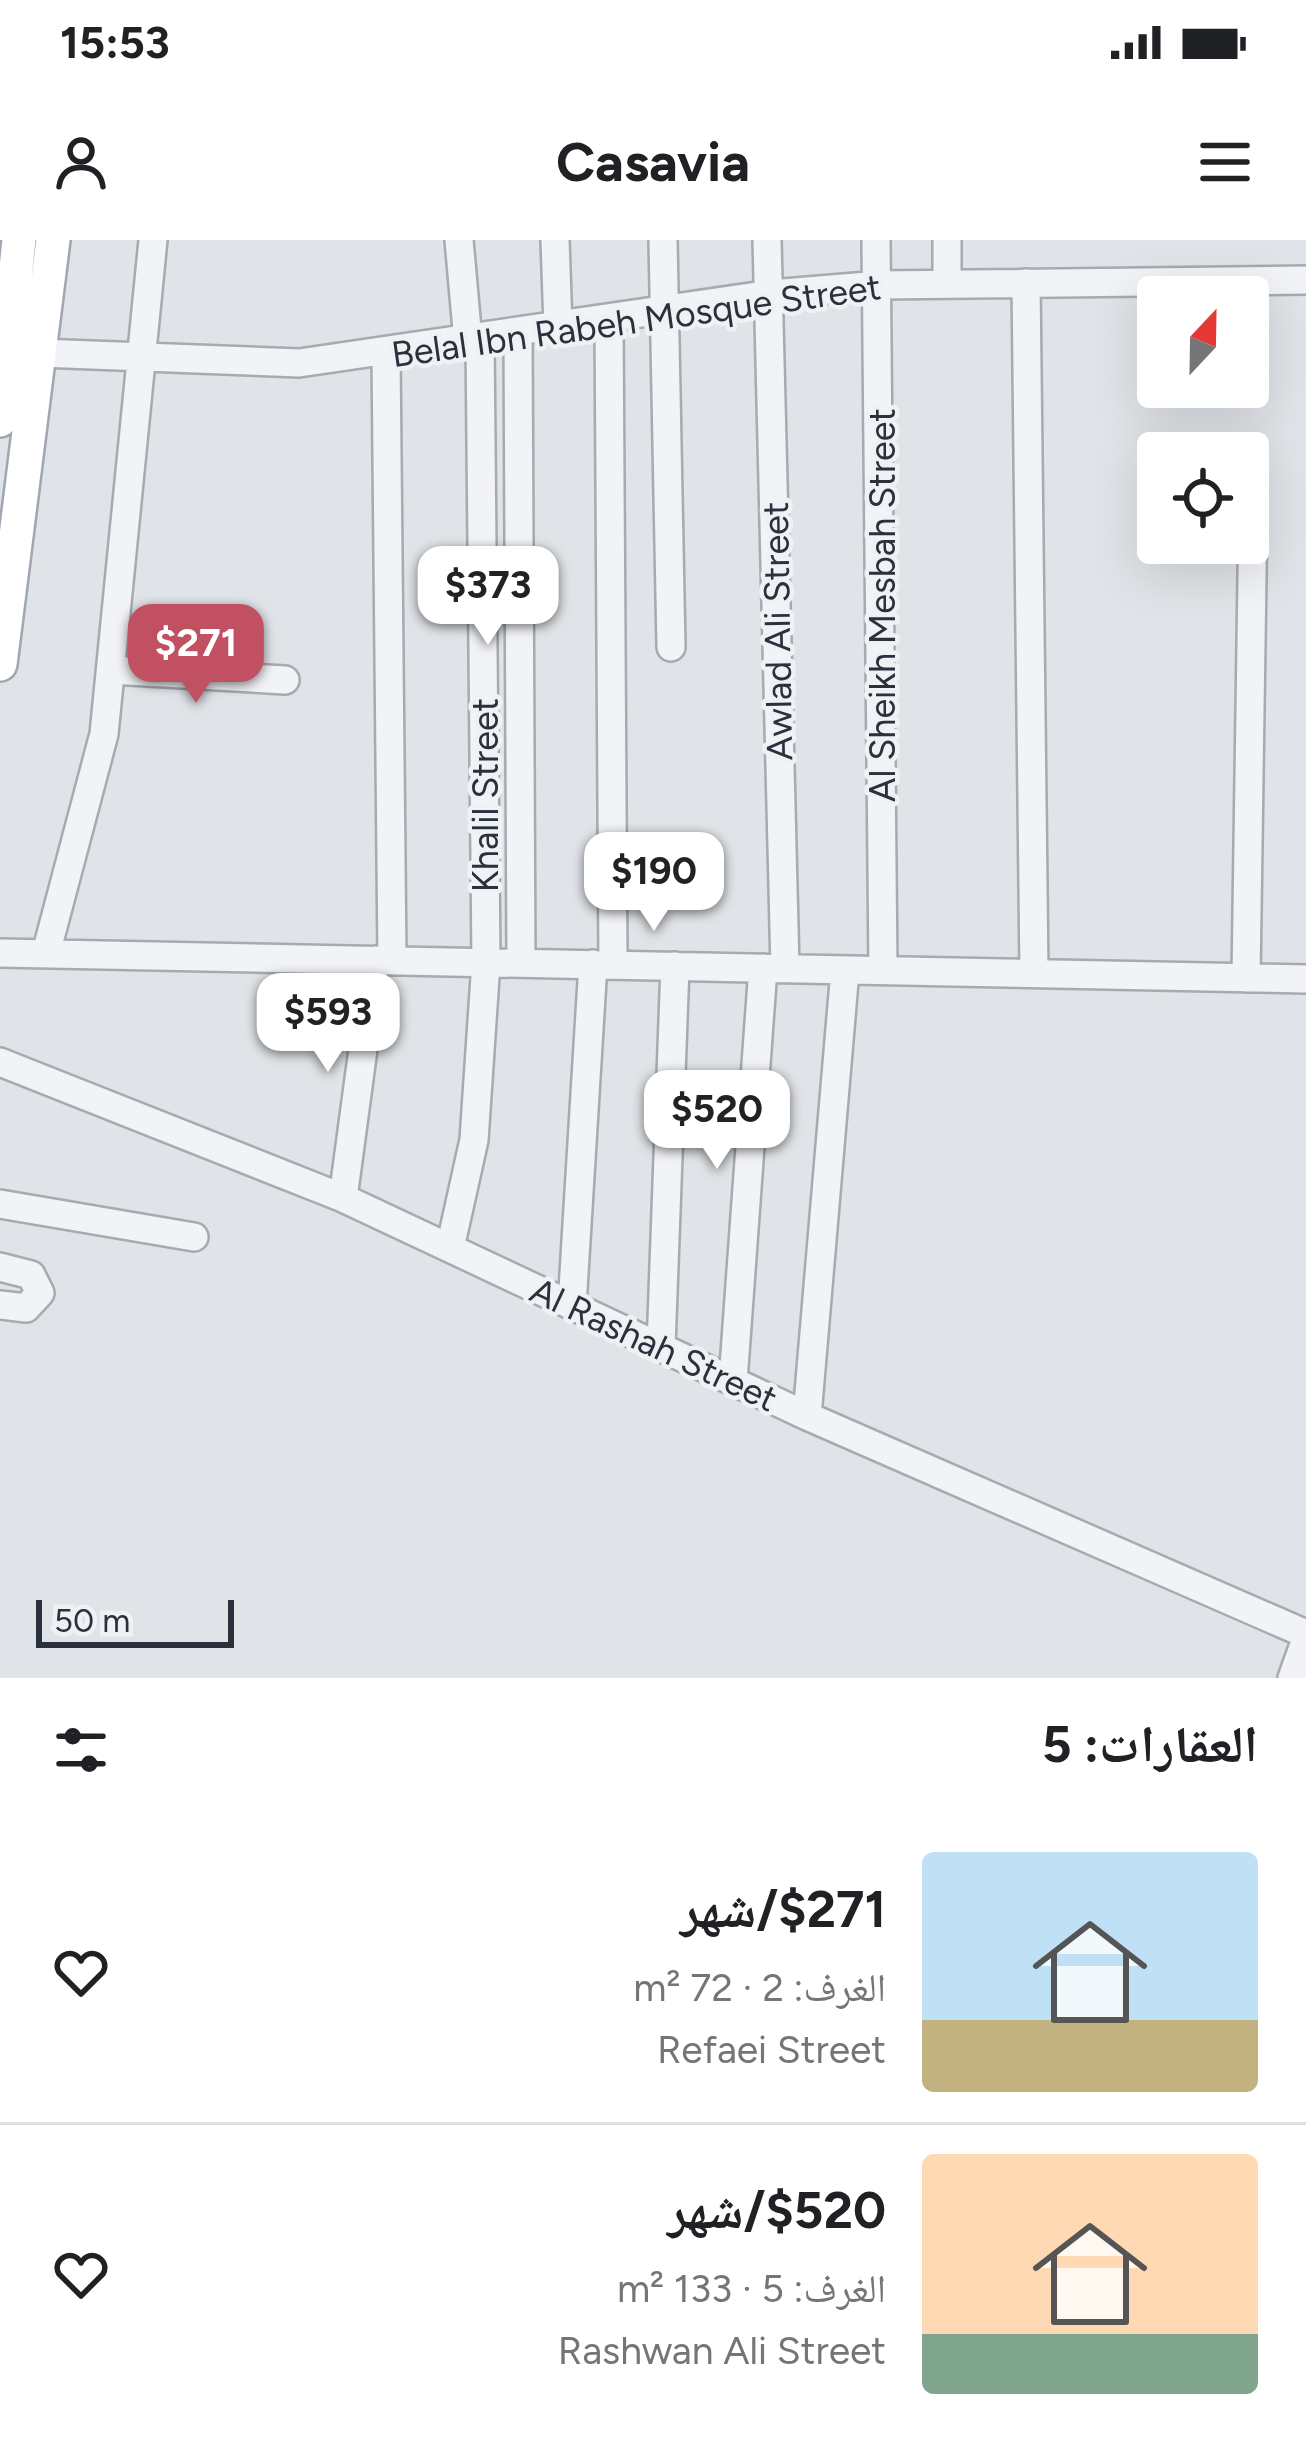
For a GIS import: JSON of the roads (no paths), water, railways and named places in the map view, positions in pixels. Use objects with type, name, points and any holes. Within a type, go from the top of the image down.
[{"type":"main road","points":[[0,420],[19,240]]},
{"type":"main road","points":[[0,664],[53,240]]},
{"type":"street","points":[[46,953],[99,765],[153,240]]},
{"type":"street","name":"Khalil Street","points":[[450,1248],[474,1141],[486,962],[474,340],[459,240]]},
{"type":"street","points":[[555,240],[558,327]]},
{"type":"street","points":[[663,240],[671,647]]},
{"type":"street","name":"Awlad Ali Street","points":[[733,1381],[774,968],[771,294],[766,240]]},
{"type":"street","name":"Al Sheikh Mesbah Street","points":[[876,240],[884,970]]},
{"type":"street","points":[[946,283],[947,240]]},
{"type":"street","name":"Belal Ibn Rabeh Mosque Street","points":[[39,353],[299,364],[771,294],[880,284],[1306,280]]},
{"type":"street","points":[[1026,283],[1034,974]]},
{"type":"street","points":[[572,1306],[603,965],[609,320]]},
{"type":"street","points":[[518,334],[521,963]]},
{"type":"street","points":[[343,1198],[383,960],[386,354]]},
{"type":"street","points":[[1246,978],[1252,564]]},
{"type":"street","points":[[110,670],[284,680]]},
{"type":"street","points":[[0,952],[1306,979]]},
{"type":"street","points":[[661,1347],[675,966]]},
{"type":"street","points":[[807,1416],[845,970]]},
{"type":"street","name":"Al Rashah Street","points":[[0,1062],[343,1198],[807,1416],[1306,1637]]},
{"type":"street","points":[[0,1204],[194,1238]]},
{"type":"street","points":[[0,1267],[31,1275],[40,1293],[26,1308],[0,1305]]},
{"type":"street","points":[[1292,1678],[1306,1637]]}]
